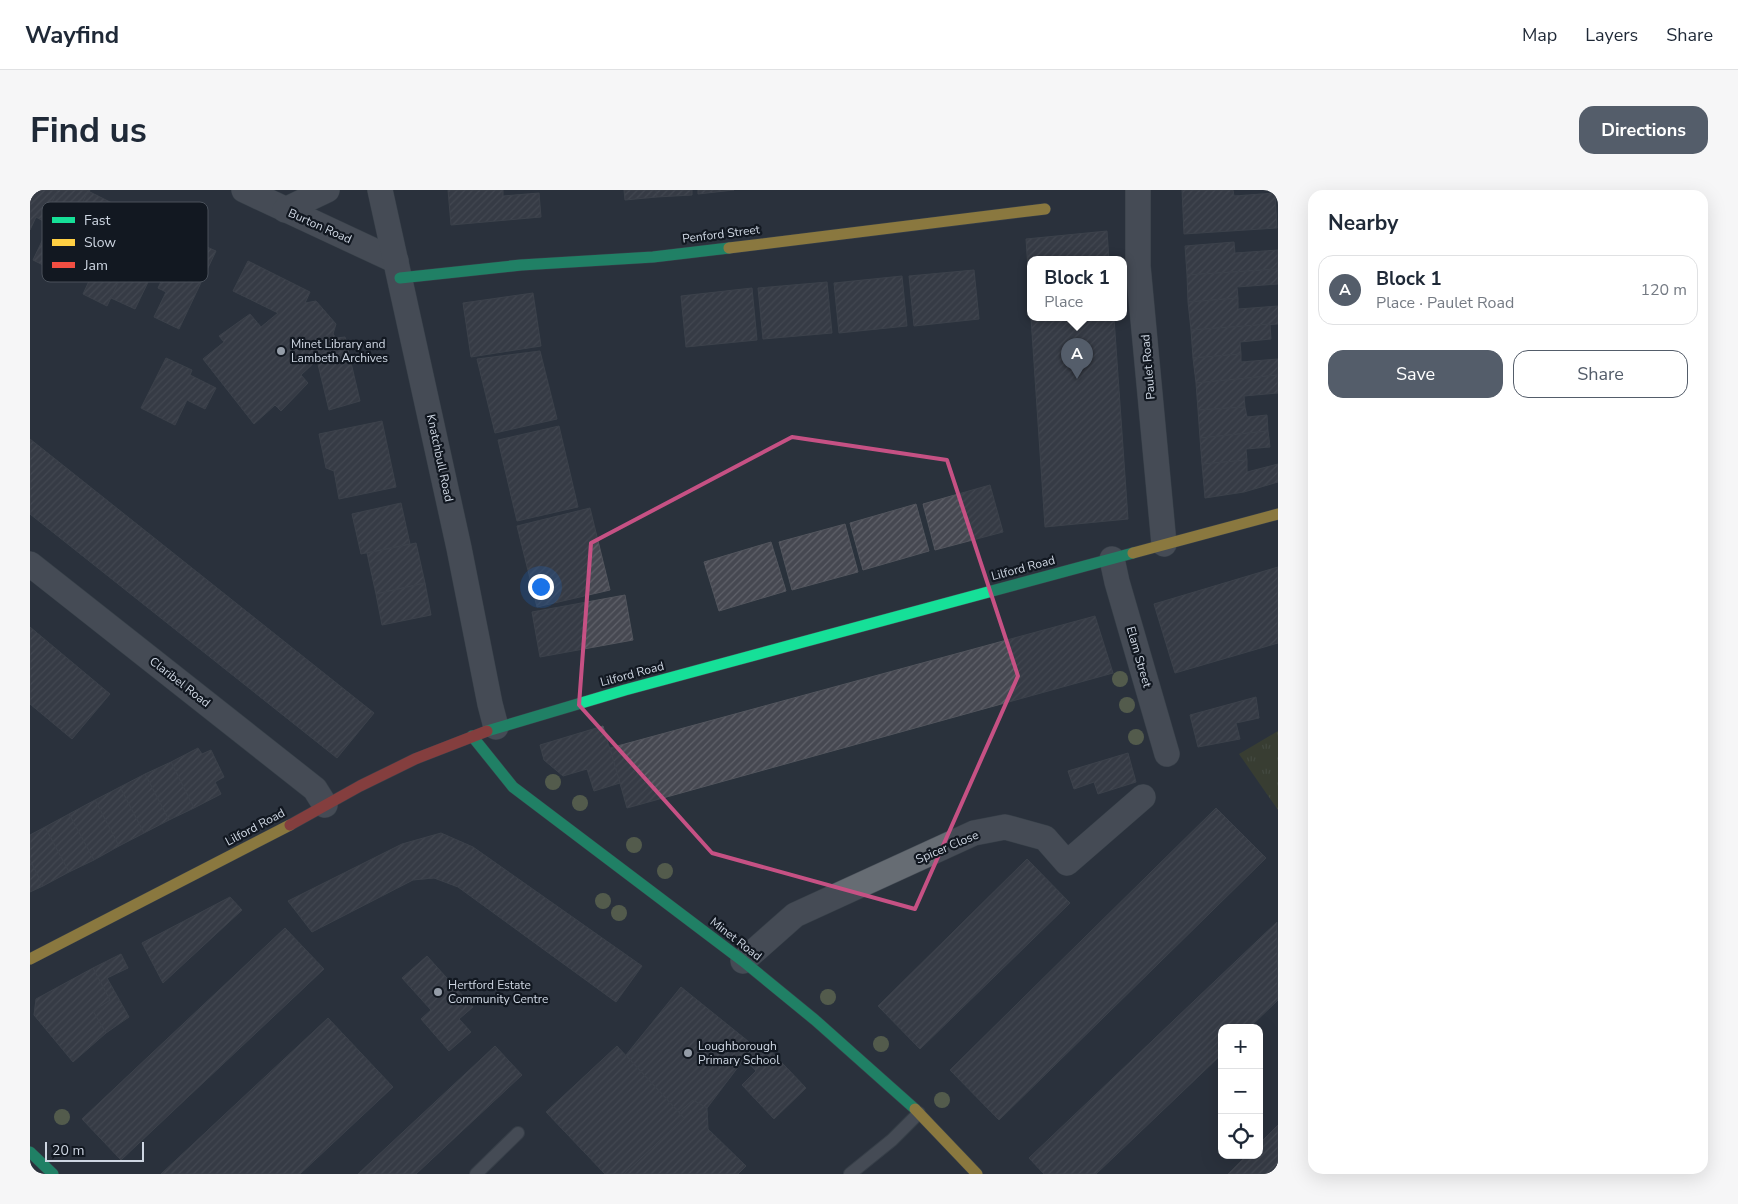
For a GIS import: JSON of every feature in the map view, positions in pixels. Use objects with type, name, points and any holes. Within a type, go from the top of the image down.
[{"type":"street","name":"Burton Road","points":[[244,190],[333,231],[398,270]]},
{"type":"street","points":[[285,210],[328,190]]},
{"type":"street","name":"Knatchbull Road","points":[[380,190],[459,548],[496,727]]},
{"type":"street","name":"Paulet Road","points":[[1138,190],[1138,266],[1164,544]]},
{"type":"street","name":"Penford Street","points":[[398,270],[653,257],[1045,209]]},
{"type":"street","name":"Lilford Road","points":[[30,959],[414,759],[496,727],[634,687],[1278,514]]},
{"type":"street","name":"Elam Street","points":[[1112,559],[1167,754]]},
{"type":"street","name":"Claribel Road","points":[[30,564],[315,789],[325,805]]},
{"type":"street","name":"Minet Road","points":[[472,736],[497,769],[513,786],[743,961],[815,1020],[919,1113],[977,1174]]},
{"type":"street","name":"Spicer Close","points":[[743,961],[795,915],[974,833],[1005,827],[1045,838],[1067,863],[1143,797]]},
{"type":"street","points":[[30,1152],[53,1174]]},
{"type":"lane","points":[[850,1174],[892,1140],[919,1113]]},
{"type":"lane","points":[[476,1174],[518,1133]]},
{"type":"highlighted area","points":[[792,437],[947,460],[1018,676],[915,909],[712,853],[579,705],[591,543]]},
{"type":"green space","points":[[1278,731],[1278,810],[1239,754]]},
{"type":"building","points":[[30,190],[58,190],[52,202],[42,202],[42,220],[36,217],[30,230]]},
{"type":"building","points":[[58,190],[90,190],[84,202],[52,202]]},
{"type":"building","points":[[448,190],[503,190],[503,196],[539,193],[541,217],[451,225]]},
{"type":"building","points":[[624,190],[656,190],[657,197],[625,200]]},
{"type":"building","points":[[656,190],[692,190],[692,195],[657,197]]},
{"type":"building","points":[[698,190],[734,190],[698,194]]},
{"type":"building","points":[[1182,190],[1233,190],[1234,196],[1275,193],[1277,228],[1184,234]]},
{"type":"building","points":[[88,191],[110,202],[83,202]]},
{"type":"building","points":[[1107,231],[1109,256],[1027,256],[1026,239]]},
{"type":"building","points":[[42,241],[42,264],[33,260]]},
{"type":"building","points":[[1234,242],[1235,253],[1278,250],[1278,269],[1187,275],[1185,246]]},
{"type":"building","points":[[208,247],[216,251],[208,268]]},
{"type":"building","name":"Minet Library and Lambeth Archives","points":[[248,261],[310,292],[305,303],[316,301],[336,324],[333,334],[336,338],[345,337],[360,401],[329,410],[317,360],[301,375],[308,383],[281,411],[275,405],[254,424],[203,359],[224,342],[219,336],[250,314],[261,327],[278,313],[233,291]]},
{"type":"building","points":[[1278,269],[1278,284],[1237,287],[1238,298],[1188,302],[1187,275]]},
{"type":"building","points":[[974,270],[979,319],[914,326],[909,276]]},
{"type":"building","points":[[902,276],[907,326],[839,333],[834,283]]},
{"type":"building","points":[[89,282],[118,282],[107,306],[83,294]]},
{"type":"building","points":[[118,282],[148,282],[135,309],[111,298]]},
{"type":"building","points":[[161,282],[201,282],[179,329],[154,317],[166,292],[158,288]]},
{"type":"building","points":[[827,282],[832,333],[763,339],[758,288]]},
{"type":"building","points":[[752,288],[757,340],[686,347],[681,296]]},
{"type":"building","points":[[533,293],[541,346],[471,357],[463,303]]},
{"type":"building","points":[[1238,298],[1238,309],[1278,306],[1278,324],[1191,330],[1188,302]]},
{"type":"building","points":[[1031,321],[1114,321],[1128,519],[1045,527]]},
{"type":"building","points":[[1270,324],[1271,339],[1240,342],[1241,354],[1193,358],[1191,330]]},
{"type":"building","points":[[540,351],[557,419],[495,433],[477,359]]},
{"type":"building","points":[[1241,354],[1241,362],[1278,359],[1278,375],[1196,383],[1193,358]]},
{"type":"building","points":[[166,358],[192,370],[190,375],[216,388],[205,409],[187,400],[175,425],[141,408]]},
{"type":"building","points":[[1278,375],[1278,393],[1244,396],[1245,407],[1198,410],[1196,383]]},
{"type":"building","points":[[1245,407],[1247,417],[1267,415],[1268,431],[1200,438],[1198,410]]},
{"type":"building","points":[[382,421],[396,487],[339,499],[334,471],[326,468],[319,434]]},
{"type":"building","points":[[559,426],[578,507],[517,521],[498,440]]},
{"type":"building","points":[[1268,431],[1270,447],[1246,449],[1247,460],[1202,464],[1200,438]]},
{"type":"building","points":[[30,439],[374,713],[337,758],[30,514]]},
{"type":"building","points":[[1247,460],[1247,472],[1278,464],[1278,482],[1244,492],[1205,498],[1202,464]]},
{"type":"building","points":[[990,485],[1003,532],[935,550],[923,504]]},
{"type":"building","points":[[401,503],[410,544],[361,554],[352,514]]},
{"type":"building","points":[[916,504],[929,551],[863,570],[850,523]]},
{"type":"building","points":[[590,508],[610,590],[537,607],[517,526]]},
{"type":"building","points":[[845,524],[858,572],[792,590],[779,542]]},
{"type":"building","points":[[771,542],[786,591],[719,611],[704,562]]},
{"type":"building","points":[[416,543],[425,583],[376,594],[367,553]]},
{"type":"building","points":[[1278,567],[1278,643],[1175,673],[1154,604]]},
{"type":"building","points":[[425,583],[431,615],[382,625],[376,594]]},
{"type":"building","points":[[625,595],[633,640],[540,657],[532,612]]},
{"type":"building","points":[[1095,616],[1113,673],[627,808],[610,748]]},
{"type":"building","points":[[30,627],[110,694],[72,739],[30,704]]},
{"type":"building","points":[[1256,697],[1259,718],[1236,723],[1240,739],[1198,747],[1190,715]]},
{"type":"building","points":[[603,726],[620,783],[594,791],[587,769],[563,776],[544,760],[540,745]]},
{"type":"building","points":[[198,748],[202,754],[211,750],[224,777],[215,782],[221,794],[194,808],[171,762]]},
{"type":"building","points":[[1128,753],[1136,782],[1098,794],[1094,782],[1074,789],[1068,771]]},
{"type":"building","points":[[171,762],[194,808],[169,820],[145,774]]},
{"type":"building","points":[[145,774],[169,820],[144,833],[120,787]]},
{"type":"building","points":[[120,787],[144,833],[119,846],[95,800]]},
{"type":"building","points":[[95,800],[119,846],[94,860],[69,814]]},
{"type":"building","points":[[1216,808],[1266,858],[999,1120],[950,1070]]},
{"type":"building","points":[[69,814],[94,860],[69,872],[45,827]]},
{"type":"building","points":[[45,827],[69,872],[43,886],[30,860],[30,835]]},
{"type":"building","points":[[441,833],[473,847],[642,966],[616,1002],[458,887],[434,878],[413,880],[312,932],[288,901],[402,844]]},
{"type":"building","points":[[1027,859],[1070,903],[920,1049],[878,1006]]},
{"type":"building","points":[[30,860],[43,886],[30,892]]},
{"type":"building","points":[[230,897],[242,910],[163,983],[142,943]]},
{"type":"building","points":[[1277,922],[1278,1000],[1253,1024],[1218,1024],[1218,1058],[1096,1174],[1044,1174],[1029,1158]]},
{"type":"building","points":[[285,928],[324,969],[121,1160],[82,1119]]},
{"type":"building","points":[[121,954],[128,968],[107,978],[129,1017],[106,1033],[93,1011],[110,1000],[93,968]]},
{"type":"building","name":"Hertford Estate Community Centre","points":[[427,956],[473,1007],[459,1019],[471,1032],[449,1051],[421,1019],[431,1010],[402,978]]},
{"type":"building","points":[[93,968],[110,1000],[93,1011],[106,1033],[73,1062],[34,1015],[36,999]]},
{"type":"building","points":[[681,987],[754,1046],[707,1108],[693,1100],[679,1112],[626,1055]]},
{"type":"building","points":[[328,1018],[393,1087],[300,1174],[161,1174]]},
{"type":"building","points":[[763,1043],[806,1088],[774,1119],[742,1085],[756,1071],[745,1059]]},
{"type":"building","points":[[495,1046],[522,1075],[416,1174],[358,1174]]},
{"type":"building","points":[[617,1046],[684,1118],[624,1174],[605,1174],[546,1112]]},
{"type":"building","points":[[693,1100],[707,1108],[708,1129],[746,1166],[738,1174],[624,1174],[684,1118],[679,1112]]},
{"type":"building","points":[[1278,1125],[1278,1174],[1228,1174],[1243,1159],[1263,1159],[1263,1140]]},
{"type":"traffic: fast","points":[[400,278],[521,265],[653,257],[729,248]]},
{"type":"traffic: fast","points":[[487,731],[625,690],[1133,553]]},
{"type":"traffic: fast","points":[[472,736],[513,787],[743,961],[815,1020],[915,1109]]},
{"type":"traffic: fast","points":[[30,1152],[53,1174]]},
{"type":"traffic: slow","points":[[729,248],[1045,209]]},
{"type":"traffic: slow","points":[[1133,553],[1278,514]]},
{"type":"traffic: slow","points":[[30,959],[290,825]]},
{"type":"traffic: slow","points":[[915,1109],[977,1174]]},
{"type":"traffic: jam","points":[[290,825],[360,786],[415,759],[487,731]]},
{"type":"place","name":"Minet Library and Lambeth Archives","points":[[281,351]]},
{"type":"place","name":"Block 1","points":[[1077,379]]},
{"type":"place","name":"Hertford Estate Community Centre","points":[[438,992]]},
{"type":"place","name":"Loughborough Primary School","points":[[688,1053]]}]
